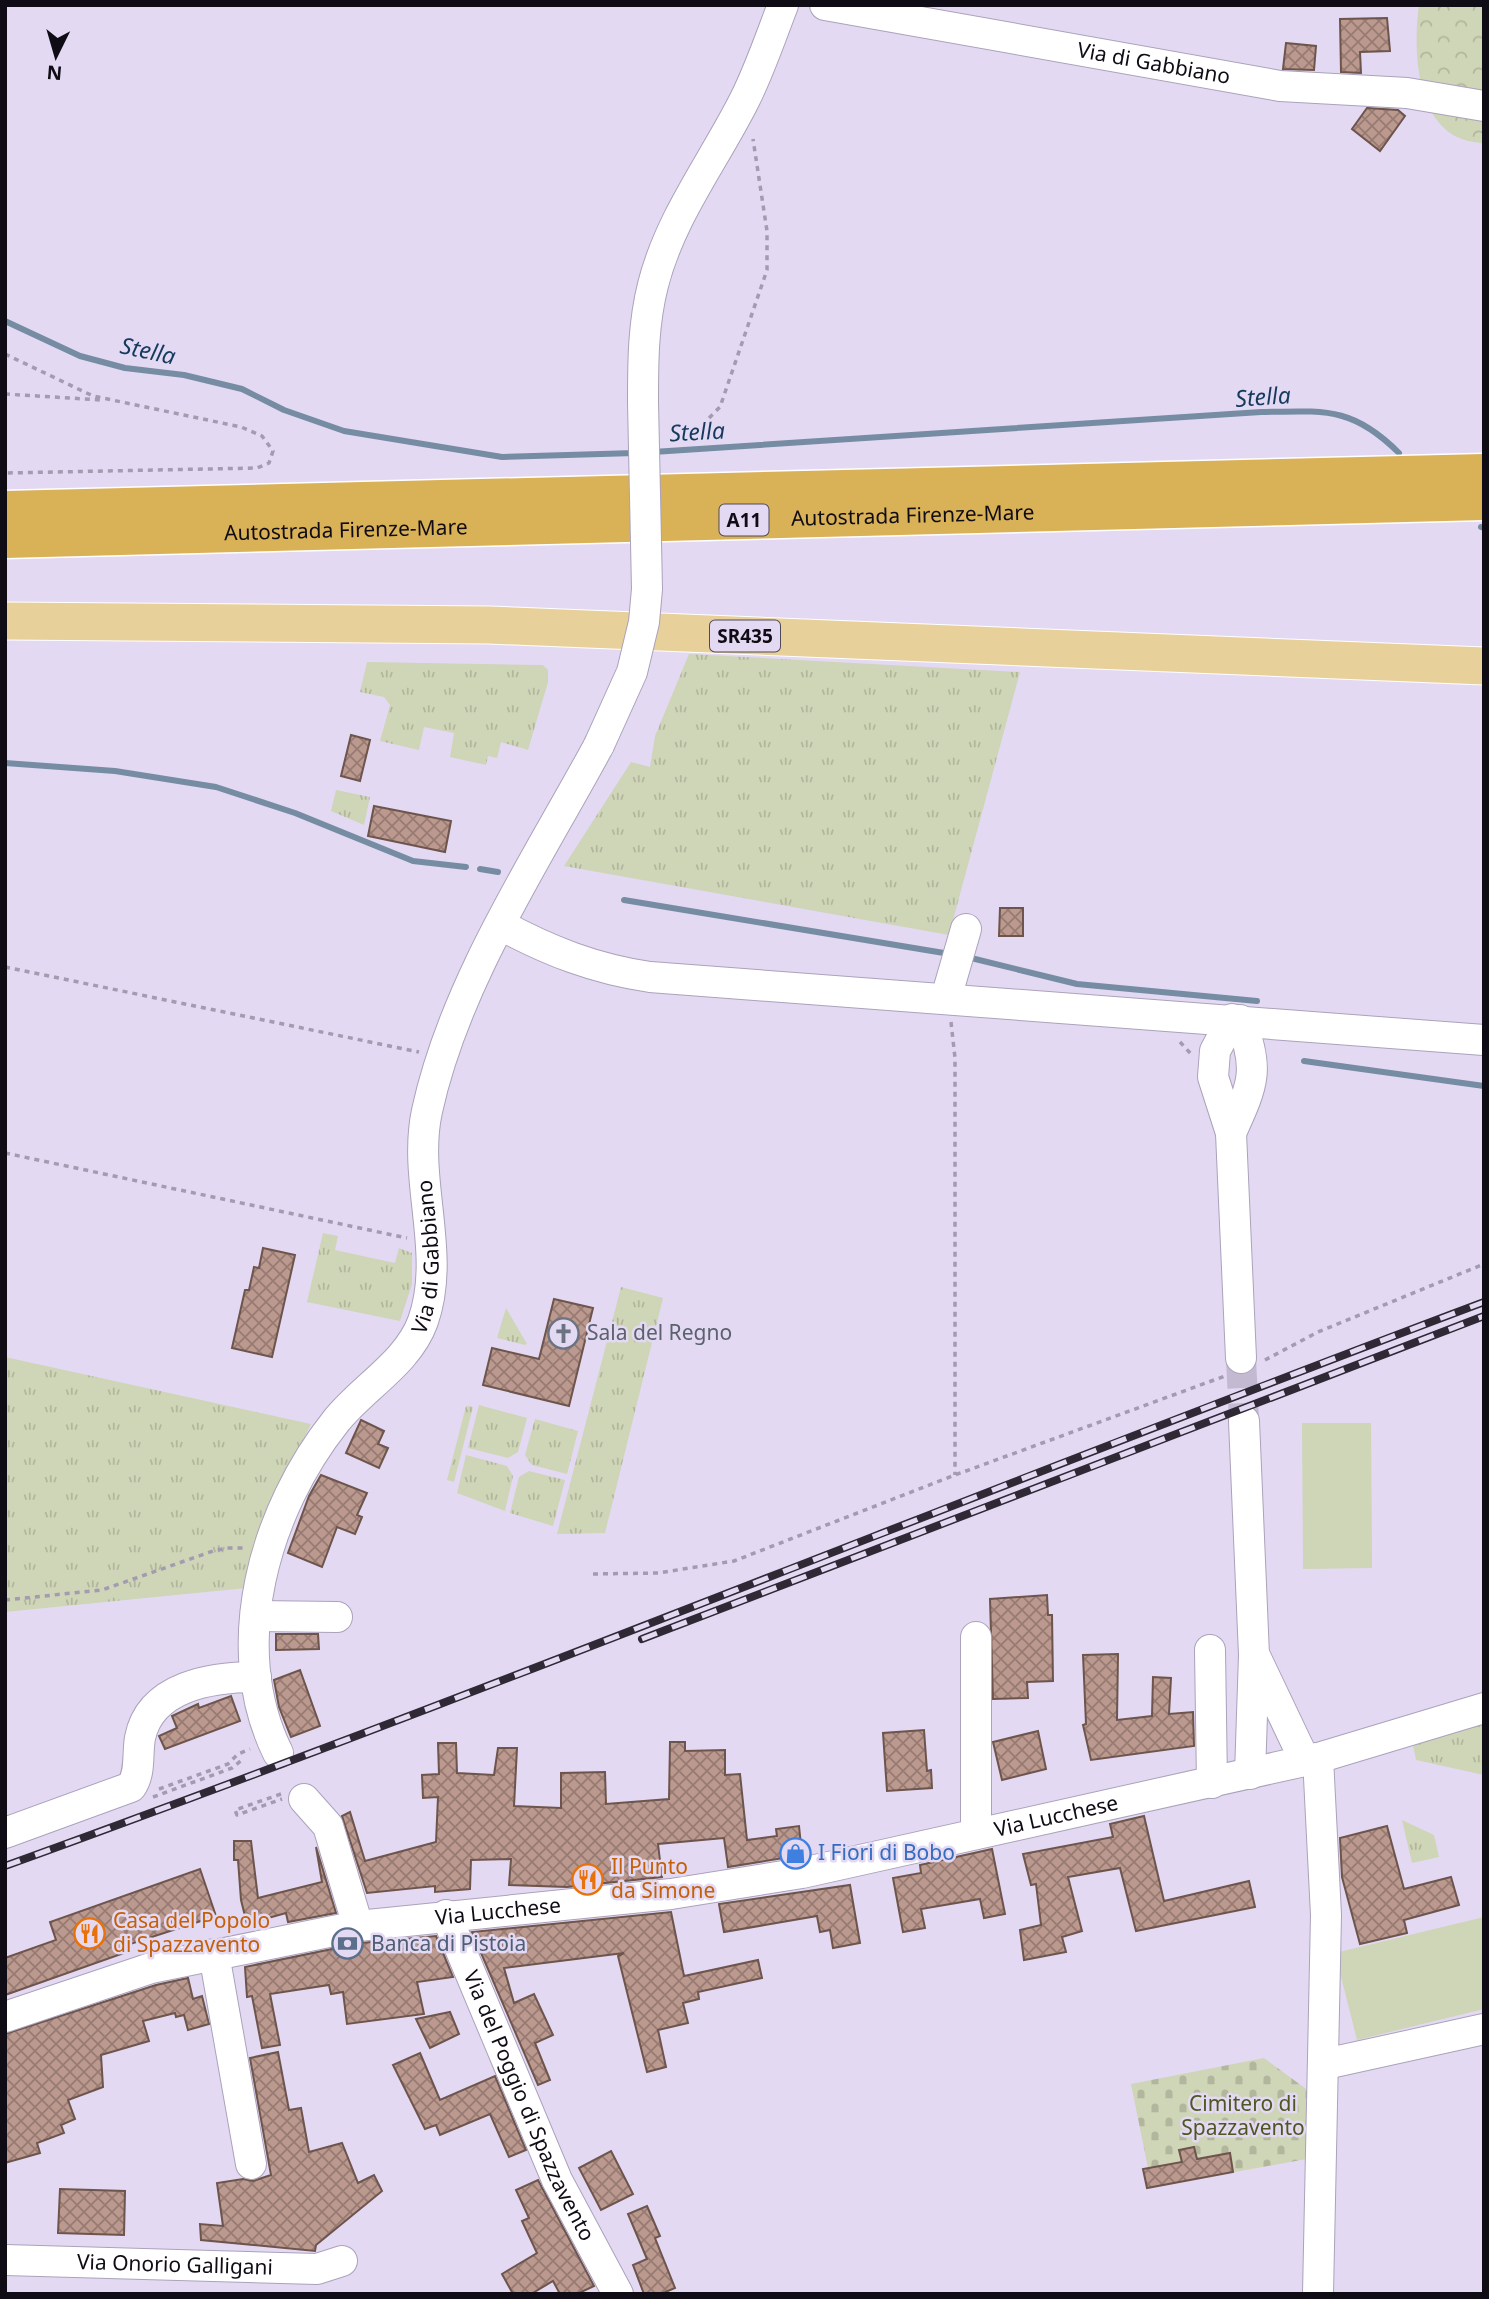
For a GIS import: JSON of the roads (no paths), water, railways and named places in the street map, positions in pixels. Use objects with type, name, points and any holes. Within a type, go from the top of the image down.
[{"type":"highway","name":"Autostrada Firenze-Mare","points":[[5,510],[1484,473]]},
{"type":"highway","name":"Autostrada Firenze-Mare","points":[[5,539],[1484,501]]},
{"type":"main road","name":"SR435","points":[[5,621],[489,625],[1484,666]]},
{"type":"street","name":"Via di Gabbiano","points":[[275,1747],[261,1717],[256,1677],[256,1616],[265,1553],[303,1466],[337,1420],[402,1354],[417,1334],[429,1295],[430,1242],[424,1134],[442,1057],[501,925],[599,745],[632,671],[644,622],[647,589],[643,402],[646,319],[662,257],[683,208],[745,99],[783,5]]},
{"type":"street","name":"Via di Gabbiano","points":[[825,5],[1280,86],[1407,93],[1484,106]]},
{"type":"street","points":[[501,925],[560,955],[624,973],[1484,1040]]},
{"type":"street","points":[[946,998],[966,929]]},
{"type":"street","points":[[1148,1012],[1186,1032],[1203,1060],[1231,1133],[1243,1365]]},
{"type":"street","points":[[1203,1060],[1236,1020]]},
{"type":"street","points":[[1231,1133],[1251,1087],[1254,1070],[1252,1051],[1236,1020]]},
{"type":"street","points":[[1254,1070],[1299,1024]]},
{"type":"street","points":[[1244,1421],[1254,1655],[1250,1774]]},
{"type":"street","points":[[256,1616],[337,1617]]},
{"type":"street","points":[[976,1637],[976,1834]]},
{"type":"street","points":[[1210,1650],[1212,1783]]},
{"type":"street","points":[[1254,1655],[1311,1759],[1326,1915],[1325,2064],[1318,2294]]},
{"type":"street","points":[[5,1833],[131,1787],[136,1777],[145,1721],[154,1707],[171,1695],[214,1679],[256,1677]]},
{"type":"street","name":"Via Lucchese","points":[[5,2017],[151,1968],[358,1926],[446,1914],[683,1892],[802,1873],[1250,1774],[1484,1709]]},
{"type":"street","points":[[297,1797],[328,1826],[358,1926]]},
{"type":"street","name":"Via del Poggio di Spazzavento","points":[[446,1914],[557,2180],[618,2294]]},
{"type":"street","points":[[214,1954],[251,2164]]},
{"type":"street","points":[[1325,2064],[1484,2029]]},
{"type":"street","name":"Via Onorio Galligani","points":[[5,2260],[317,2269],[342,2261]]},
{"type":"waterway","name":"Stella","points":[[5,321],[80,356],[125,368],[184,375],[242,389],[284,410],[344,431],[502,457],[635,453]]},
{"type":"waterway","name":"Stella","points":[[653,452],[1303,411],[1336,414],[1351,419],[1382,438],[1399,453]]},
{"type":"waterway","points":[[5,763],[115,771],[216,787],[295,813],[413,861],[466,867]]},
{"type":"waterway","points":[[480,869],[498,872]]},
{"type":"waterway","points":[[624,900],[944,953]]},
{"type":"waterway","points":[[971,958],[1077,984],[1257,1001]]},
{"type":"waterway","points":[[1304,1061],[1484,1086]]},
{"type":"tunnel","points":[[1241,1358],[1244,1421]]},
{"type":"railway","points":[[5,1866],[561,1658],[1484,1302]]},
{"type":"railway","points":[[642,1639],[1484,1316]]},
{"type":"place","name":"Sala del Regno","points":[[564,1333]]},
{"type":"place","name":"I Fiori di Bobo","points":[[795,1853]]},
{"type":"place","name":"Il Punto da Simone","points":[[588,1879]]},
{"type":"place","name":"Casa del Popolo di Spazzavento","points":[[90,1933]]},
{"type":"place","name":"Banca di Pistoia","points":[[348,1944]]},
{"type":"park label","name":"Cimitero di Spazzavento","points":[[1243,2116]]}]
